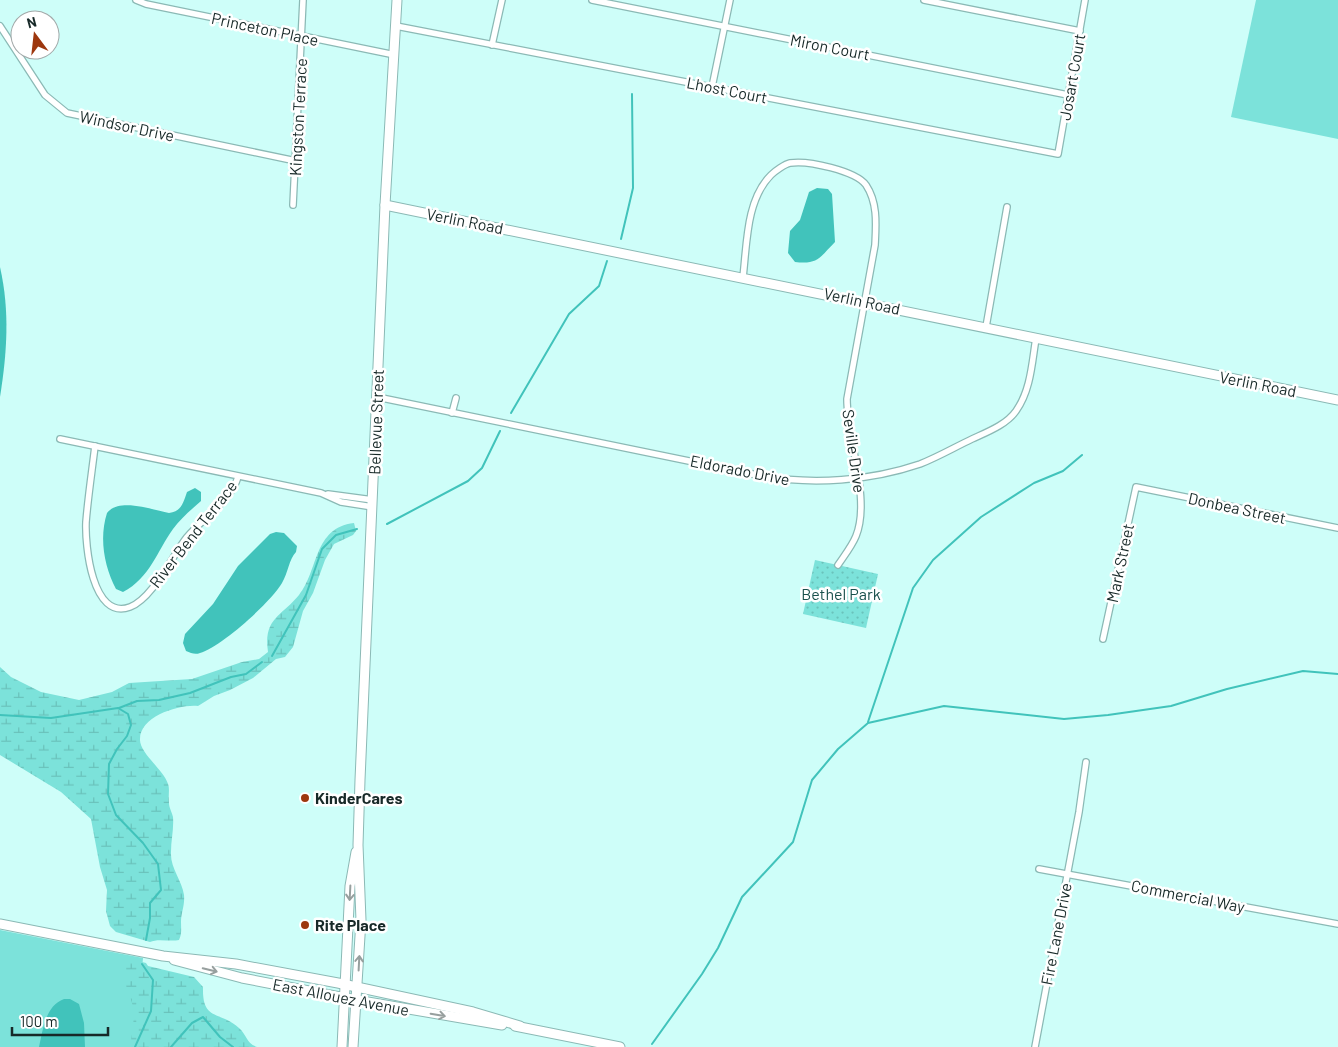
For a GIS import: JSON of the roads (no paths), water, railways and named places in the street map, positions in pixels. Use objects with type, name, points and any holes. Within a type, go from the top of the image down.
[{"type":"street","name":"Princeton Place","points":[[136,0],[146,4],[395,55]]},
{"type":"street","name":"Kingston Terrace","points":[[294,205],[303,0]]},
{"type":"street","name":"Bellevue Street","points":[[353,1047],[362,896],[358,845],[385,205],[397,0]]},
{"type":"street","points":[[492,45],[502,0]]},
{"type":"street","name":"Miron Court","points":[[592,0],[1068,95]]},
{"type":"street","points":[[712,87],[730,0]]},
{"type":"street","points":[[924,0],[1080,31]]},
{"type":"street","name":"Josart Court","points":[[1058,154],[1085,0]]},
{"type":"street","name":"Windsor Drive","points":[[0,26],[45,95],[54,105],[67,113],[296,161]]},
{"type":"street","name":"Lhost Court","points":[[396,26],[1058,154]]},
{"type":"street","points":[[743,277],[751,214],[759,193],[771,174],[790,163],[828,168],[855,175],[865,184],[872,196],[877,219],[866,302]]},
{"type":"street","name":"Verlin Road","points":[[385,205],[1338,400]]},
{"type":"street","points":[[986,327],[1007,207]]},
{"type":"street","name":"Seville Drive","points":[[838,565],[856,537],[862,511],[847,420],[847,399],[866,302]]},
{"type":"street","name":"Eldorado Drive","points":[[377,397],[793,481],[857,477],[919,464],[998,426],[1015,412],[1025,396],[1036,338]]},
{"type":"street","points":[[452,412],[456,398]]},
{"type":"street","name":"River Bend Terrace","points":[[60,439],[321,493],[341,502],[373,503]]},
{"type":"street","name":"River Bend Terrace","points":[[95,446],[86,520],[89,557],[98,592],[103,600],[121,609],[131,606],[153,585],[188,536],[233,489],[238,477]]},
{"type":"street","name":"Donbea Street","points":[[1136,487],[1338,528]]},
{"type":"street","name":"Mark Street","points":[[1103,639],[1136,487]]},
{"type":"street","name":"Fire Lane Drive","points":[[1035,1047],[1068,873],[1086,762]]},
{"type":"street","name":"Bellevue Street","points":[[342,1047],[350,886],[358,845]]},
{"type":"street","name":"Commercial Way","points":[[1039,869],[1338,924]]},
{"type":"street","name":"East Allouez Avenue","points":[[0,924],[163,956],[244,966],[346,984],[473,1012],[520,1026],[620,1047]]},
{"type":"street","name":"East Allouez Avenue","points":[[163,956],[182,963],[242,978],[483,1023],[520,1026]]},
{"type":"waterway","points":[[621,239],[633,188],[632,94]]},
{"type":"waterway","points":[[511,413],[569,314],[599,286],[607,261]]},
{"type":"waterway","points":[[387,524],[468,481],[482,468],[500,431]]},
{"type":"waterway","points":[[868,722],[913,588],[933,560],[981,517],[1034,483],[1063,471],[1082,455]]},
{"type":"waterway","points":[[272,656],[306,595],[322,549],[336,535],[357,529]]},
{"type":"waterway","points":[[119,708],[137,701],[159,700],[190,693],[231,677],[246,674],[262,662]]},
{"type":"waterway","points":[[652,1044],[702,974],[718,948],[742,897],[793,842],[812,780],[838,749],[868,723],[944,706],[1064,719],[1108,715],[1171,706],[1227,689],[1303,671],[1338,674]]},
{"type":"waterway","points":[[0,715],[51,718],[118,708],[128,714],[131,725],[127,736],[109,764],[108,794],[116,815],[143,843],[158,864],[161,890],[150,903],[150,918],[146,940]]},
{"type":"waterway","points":[[135,1047],[151,1011],[153,980],[142,964]]},
{"type":"waterway","points":[[171,1047],[192,1023],[203,1017],[220,1037],[233,1047]]},
{"type":"place","name":"KinderCares","points":[[305,798]]},
{"type":"place","name":"Rite Place","points":[[305,925]]},
{"type":"park label","name":"Bethel Park","points":[[841,594]]}]
